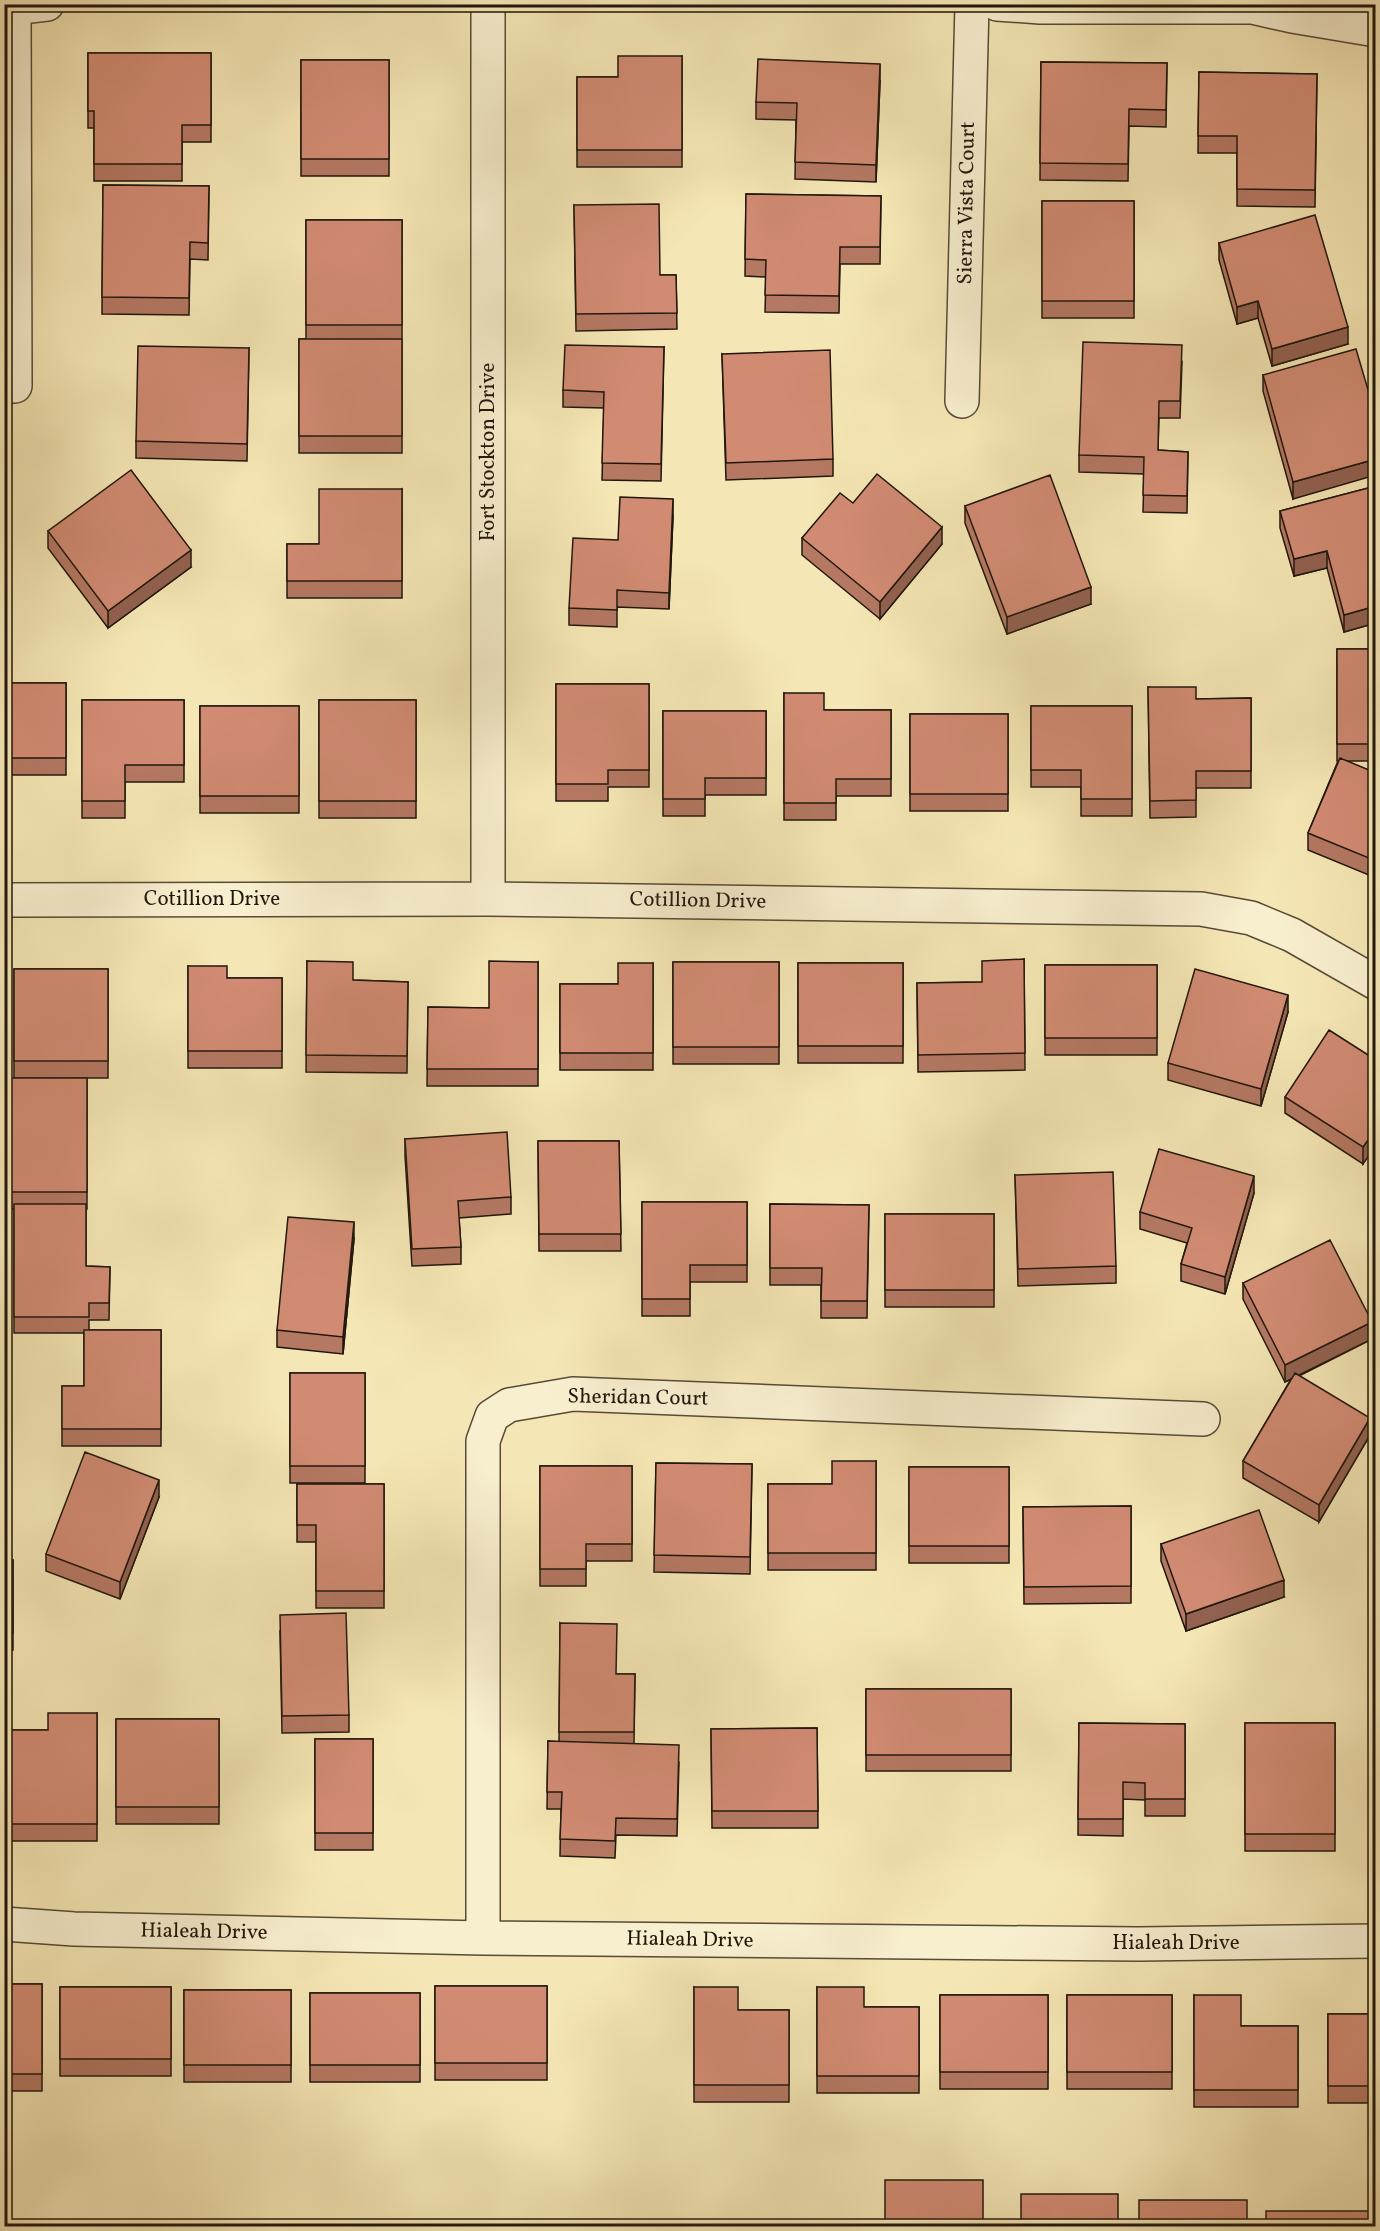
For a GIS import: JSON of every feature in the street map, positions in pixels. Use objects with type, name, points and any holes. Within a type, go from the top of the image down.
[{"type":"street","points":[[15,386],[9,8],[47,4]]},
{"type":"street","name":"Fort Stockton Drive","points":[[488,4],[488,899]]},
{"type":"street","name":"Sierra Vista Court","points":[[962,401],[972,4]]},
{"type":"street","points":[[997,4],[1040,7],[1252,7],[1376,30]]},
{"type":"street","name":"Cotillion Drive","points":[[4,902],[9,900],[488,899],[1202,909],[1251,918],[1292,935],[1376,983]]},
{"type":"street","name":"Sheridan Court","points":[[483,1938],[483,1440],[492,1416],[508,1405],[573,1394],[1203,1419]]},
{"type":"street","name":"Hialeah Drive","points":[[4,1924],[75,1929],[483,1938],[1138,1944],[1376,1941]]},
{"type":"building","points":[[88,53],[211,53],[211,125],[182,125],[182,164],[94,164],[94,111],[88,111]]},
{"type":"building","points":[[618,56],[682,56],[682,150],[577,150],[577,77],[618,77]]},
{"type":"building","points":[[758,59],[880,64],[876,165],[795,162],[797,103],[756,102]]},
{"type":"building","points":[[301,60],[389,60],[389,159],[301,159]]},
{"type":"building","points":[[1041,62],[1167,63],[1166,110],[1129,109],[1128,164],[1040,163]]},
{"type":"building","points":[[1199,72],[1317,74],[1315,190],[1237,189],[1237,136],[1198,136]]},
{"type":"building","points":[[103,185],[209,186],[208,243],[190,242],[189,298],[102,297]]},
{"type":"building","points":[[746,194],[881,196],[880,247],[840,247],[839,296],[765,295],[766,260],[745,259]]},
{"type":"building","points":[[1042,201],[1134,201],[1134,301],[1042,301]]},
{"type":"building","points":[[659,204],[660,275],[676,275],[677,313],[576,314],[574,205]]},
{"type":"building","points":[[1315,215],[1348,327],[1272,349],[1258,301],[1237,307],[1219,243]]},
{"type":"building","points":[[306,220],[402,220],[402,325],[306,325]]},
{"type":"building","points":[[299,339],[402,339],[402,436],[299,436]]},
{"type":"building","points":[[1083,342],[1182,345],[1180,401],[1159,401],[1158,450],[1188,452],[1187,496],[1143,495],[1144,457],[1079,455]]},
{"type":"building","points":[[565,345],[664,347],[661,464],[602,463],[604,392],[563,390]]},
{"type":"building","points":[[138,346],[249,348],[247,444],[136,441]]},
{"type":"building","points":[[1356,349],[1376,417],[1376,459],[1293,482],[1263,375]]},
{"type":"building","points":[[830,350],[833,459],[726,463],[722,354]]},
{"type":"building","points":[[131,470],[191,550],[108,611],[48,531]]},
{"type":"building","points":[[877,474],[942,527],[880,602],[802,538],[840,493],[853,503]]},
{"type":"building","points":[[1050,475],[1091,587],[1007,617],[965,506]]},
{"type":"building","points":[[1376,486],[1376,606],[1344,615],[1327,551],[1294,559],[1280,511]]},
{"type":"building","points":[[319,489],[402,489],[402,581],[287,581],[287,544],[319,544]]},
{"type":"building","points":[[620,497],[673,499],[669,593],[617,590],[617,610],[569,608],[573,538],[618,540]]},
{"type":"building","points":[[1337,649],[1376,649],[1376,744],[1337,744]]},
{"type":"building","points":[[4,683],[66,683],[66,758],[4,758]]},
{"type":"building","points":[[556,684],[649,684],[649,770],[608,770],[608,784],[556,784]]},
{"type":"building","points":[[1148,687],[1196,687],[1196,699],[1251,698],[1251,771],[1196,771],[1196,800],[1150,801]]},
{"type":"building","points":[[784,693],[824,693],[824,710],[891,710],[891,779],[836,779],[836,803],[784,803]]},
{"type":"building","points":[[82,700],[184,700],[184,765],[125,765],[125,801],[82,801]]},
{"type":"building","points":[[319,700],[416,700],[416,801],[319,801]]},
{"type":"building","points":[[200,706],[299,706],[299,796],[200,796]]},
{"type":"building","points":[[1031,706],[1132,706],[1132,799],[1081,799],[1081,770],[1031,770]]},
{"type":"building","points":[[663,711],[766,711],[766,778],[705,778],[705,799],[663,799]]},
{"type":"building","points":[[910,714],[1008,714],[1008,794],[910,794]]},
{"type":"building","points":[[1340,758],[1376,773],[1376,861],[1308,833]]},
{"type":"building","points":[[1024,959],[1025,1053],[918,1055],[917,983],[982,982],[982,961]]},
{"type":"building","points":[[307,961],[353,962],[353,980],[408,982],[407,1056],[306,1055]]},
{"type":"building","points":[[489,961],[538,962],[538,1069],[427,1069],[428,1007],[489,1008]]},
{"type":"building","points":[[673,962],[779,962],[779,1047],[673,1047]]},
{"type":"building","points":[[618,963],[653,963],[653,1053],[560,1053],[560,984],[618,984]]},
{"type":"building","points":[[798,963],[903,963],[903,1046],[798,1046]]},
{"type":"building","points":[[1045,965],[1157,965],[1157,1038],[1045,1038]]},
{"type":"building","points":[[188,966],[227,966],[227,978],[282,978],[282,1051],[188,1051]]},
{"type":"building","points":[[14,969],[108,969],[108,1061],[14,1061]]},
{"type":"building","points":[[1195,969],[1288,995],[1261,1089],[1168,1063]]},
{"type":"building","points":[[1329,1030],[1376,1060],[1376,1129],[1363,1147],[1285,1097]]},
{"type":"building","points":[[11,1078],[87,1078],[87,1192],[11,1192]]},
{"type":"building","points":[[507,1132],[511,1197],[458,1201],[461,1247],[412,1249],[405,1139]]},
{"type":"building","points":[[538,1141],[619,1141],[621,1234],[539,1234]]},
{"type":"building","points":[[1159,1149],[1254,1176],[1225,1277],[1181,1264],[1192,1228],[1140,1212]]},
{"type":"building","points":[[1376,1171],[1376,1185],[1369,1180]]},
{"type":"building","points":[[1113,1172],[1116,1266],[1018,1269],[1015,1175]]},
{"type":"building","points":[[642,1202],[747,1202],[747,1265],[690,1265],[690,1299],[642,1299]]},
{"type":"building","points":[[14,1204],[86,1204],[86,1266],[110,1267],[109,1303],[89,1303],[89,1317],[14,1317]]},
{"type":"building","points":[[770,1204],[869,1205],[867,1301],[821,1301],[822,1268],[770,1268]]},
{"type":"building","points":[[885,1214],[994,1214],[994,1290],[885,1290]]},
{"type":"building","points":[[288,1217],[354,1222],[343,1337],[277,1330]]},
{"type":"building","points":[[1330,1240],[1372,1322],[1285,1365],[1243,1283]]},
{"type":"building","points":[[84,1330],[161,1330],[161,1429],[62,1429],[62,1386],[84,1386]]},
{"type":"building","points":[[290,1373],[365,1373],[365,1466],[290,1466]]},
{"type":"building","points":[[1295,1373],[1370,1418],[1319,1505],[1243,1461]]},
{"type":"building","points":[[85,1452],[159,1480],[120,1582],[46,1554]]},
{"type":"building","points":[[832,1461],[876,1461],[876,1553],[768,1553],[768,1484],[832,1484]]},
{"type":"building","points":[[656,1463],[752,1464],[750,1557],[654,1555]]},
{"type":"building","points":[[540,1466],[632,1466],[632,1544],[586,1544],[586,1569],[540,1569]]},
{"type":"building","points":[[909,1467],[1009,1467],[1009,1546],[909,1546]]},
{"type":"building","points":[[297,1484],[384,1484],[384,1591],[316,1591],[316,1525],[297,1525]]},
{"type":"building","points":[[1131,1506],[1131,1586],[1024,1587],[1023,1507]]},
{"type":"building","points":[[1259,1510],[1284,1580],[1186,1614],[1161,1544]]},
{"type":"building","points":[[4,1560],[13,1560],[13,1633],[4,1633]]},
{"type":"building","points":[[346,1613],[349,1715],[282,1716],[280,1615]]},
{"type":"building","points":[[560,1623],[617,1624],[616,1674],[635,1674],[634,1732],[559,1732]]},
{"type":"building","points":[[866,1689],[1011,1689],[1011,1755],[866,1755]]},
{"type":"building","points":[[48,1713],[97,1713],[97,1824],[4,1824],[4,1730],[48,1730]]},
{"type":"building","points":[[116,1719],[219,1719],[219,1807],[116,1807]]},
{"type":"building","points":[[1079,1723],[1185,1724],[1185,1799],[1145,1799],[1145,1783],[1123,1782],[1123,1819],[1078,1819]]},
{"type":"building","points":[[1245,1723],[1335,1723],[1335,1834],[1245,1834]]},
{"type":"building","points":[[817,1728],[818,1811],[712,1811],[711,1729]]},
{"type":"building","points":[[315,1739],[373,1739],[373,1833],[315,1833]]},
{"type":"building","points":[[548,1741],[679,1745],[677,1819],[616,1818],[615,1841],[560,1839],[562,1792],[547,1792]]},
{"type":"building","points":[[4,1984],[42,1984],[42,2074],[4,2074]]},
{"type":"building","points":[[435,1986],[547,1986],[547,2063],[435,2063]]},
{"type":"building","points":[[60,1987],[171,1987],[171,2059],[60,2059]]},
{"type":"building","points":[[694,1987],[738,1987],[738,2010],[789,2010],[789,2085],[694,2085]]},
{"type":"building","points":[[817,1987],[864,1987],[864,2007],[919,2007],[919,2076],[817,2076]]},
{"type":"building","points":[[184,1990],[291,1990],[291,2065],[184,2065]]},
{"type":"building","points":[[310,1993],[420,1993],[420,2065],[310,2065]]},
{"type":"building","points":[[940,1995],[1048,1995],[1048,2072],[940,2072]]},
{"type":"building","points":[[1067,1995],[1172,1995],[1172,2072],[1067,2072]]},
{"type":"building","points":[[1194,1995],[1241,1995],[1241,2026],[1298,2026],[1298,2090],[1194,2090]]},
{"type":"building","points":[[1328,2014],[1376,2014],[1376,2086],[1328,2086]]},
{"type":"building","points":[[885,2180],[983,2180],[983,2226],[885,2226]]},
{"type":"building","points":[[1021,2194],[1118,2194],[1118,2226],[1021,2226]]},
{"type":"building","points":[[1139,2200],[1247,2200],[1247,2226],[1139,2226]]},
{"type":"building","points":[[1266,2211],[1373,2211],[1373,2226],[1266,2226]]}]
